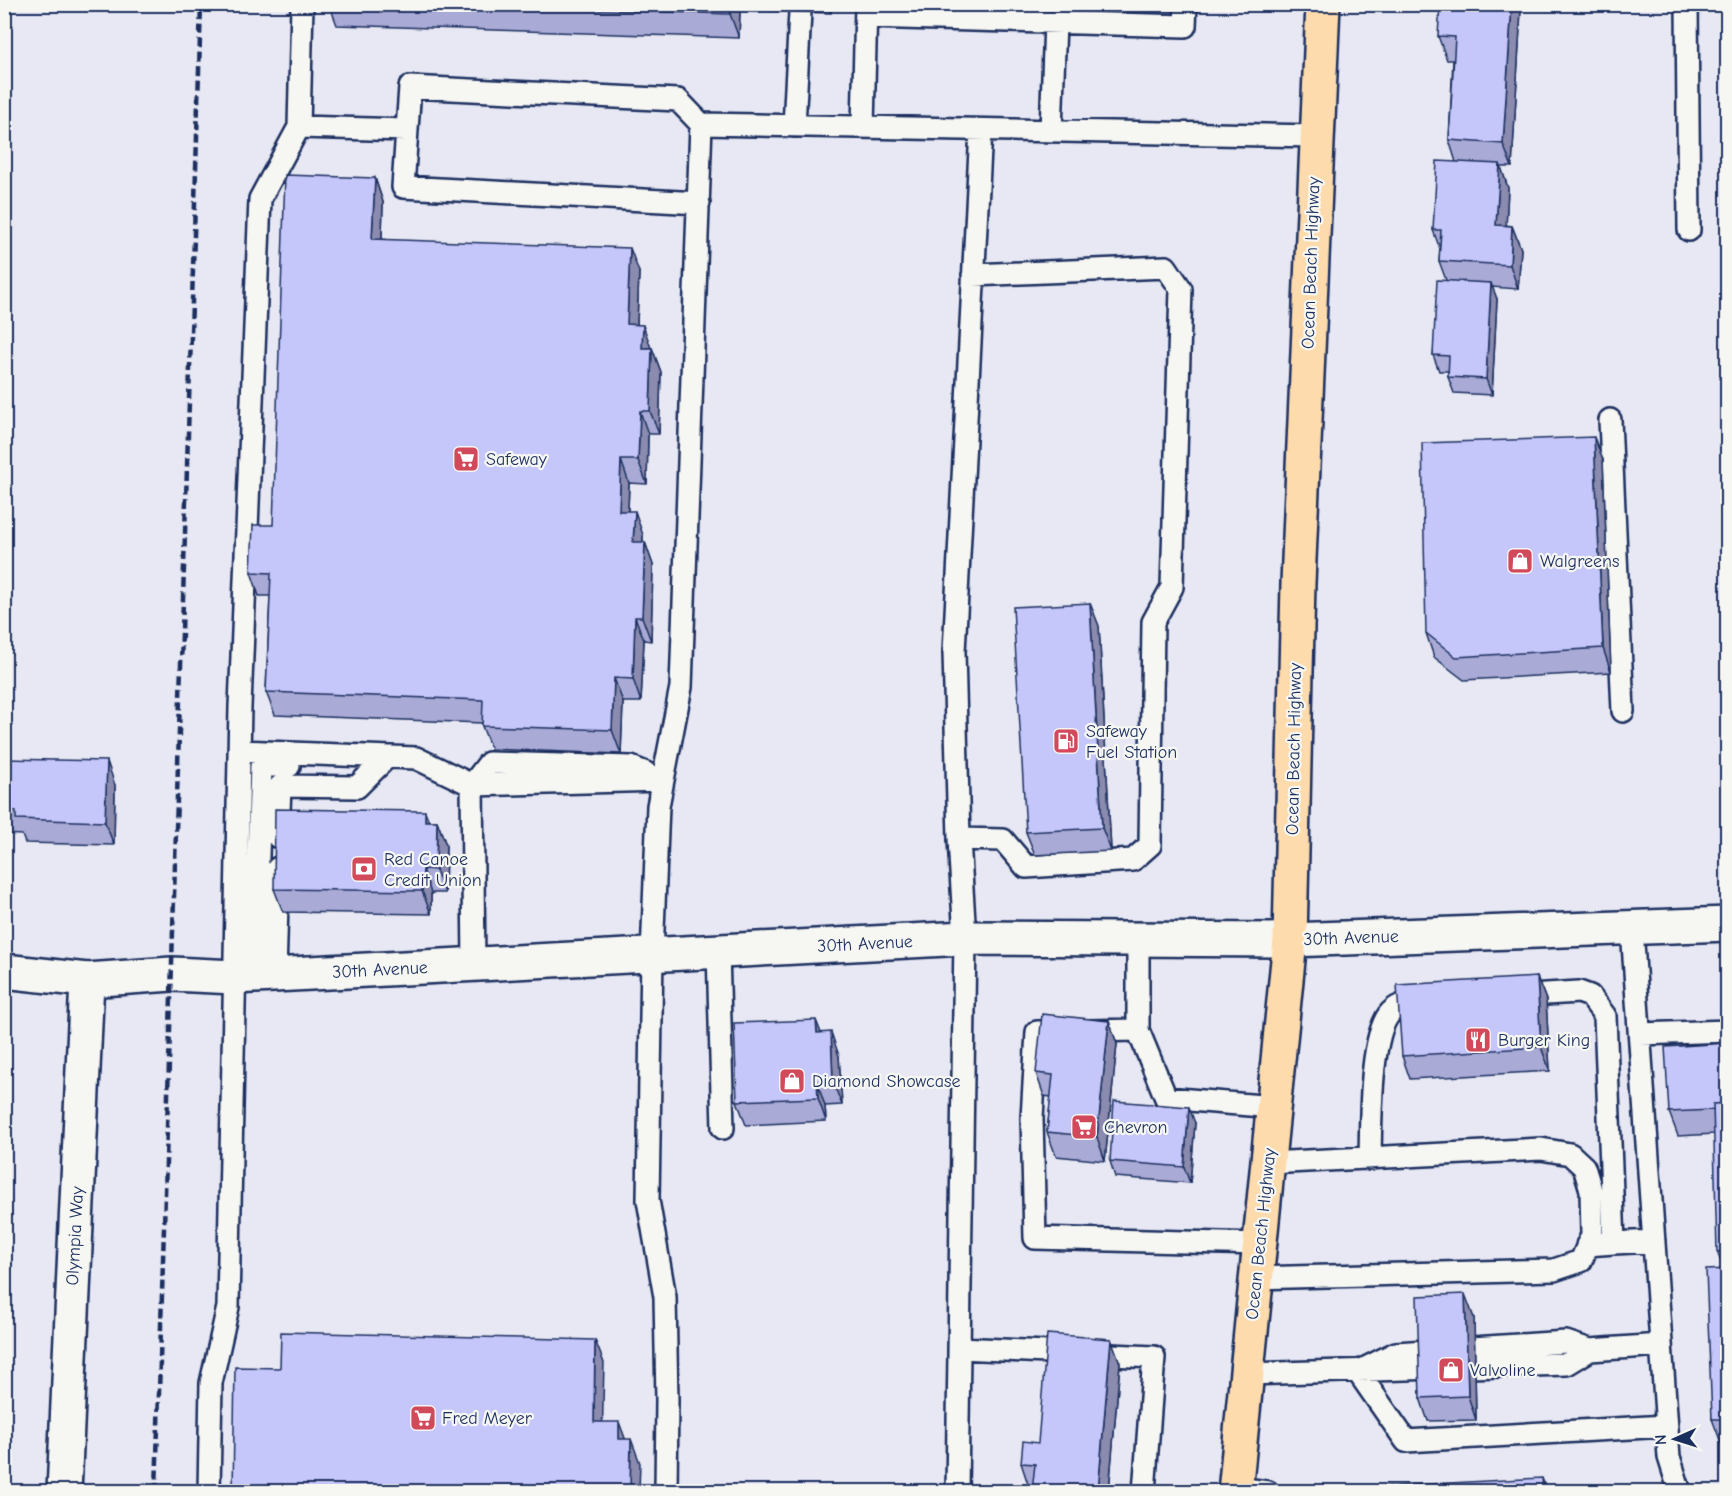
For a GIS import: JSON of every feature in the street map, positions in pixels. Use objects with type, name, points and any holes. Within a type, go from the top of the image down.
[{"type":"main road","name":"Ocean Beach Highway","points":[[1235,1490],[1290,940],[1298,583],[1323,4]]},
{"type":"street","name":"30th Avenue","points":[[4,971],[87,980],[172,974],[255,976],[965,939],[1290,940],[1728,924]]},
{"type":"street","name":"Olympia Way","points":[[63,1491],[87,980]]},
{"type":"lane","points":[[255,976],[239,751],[260,199],[299,127],[302,4]]},
{"type":"lane","points":[[863,127],[866,10],[1055,22],[1185,26],[1186,4]]},
{"type":"lane","points":[[1687,4],[1689,230]]},
{"type":"lane","points":[[794,126],[800,12]]},
{"type":"lane","points":[[1051,131],[1055,22]]},
{"type":"lane","points":[[699,203],[403,187],[410,87],[678,100],[701,124],[1316,136]]},
{"type":"lane","points":[[666,1491],[665,1297],[648,1200],[652,955],[658,806],[681,687],[701,124]]},
{"type":"lane","points":[[299,127],[407,130]]},
{"type":"lane","points":[[957,1491],[965,939],[959,838],[954,652],[981,130]]},
{"type":"lane","points":[[959,838],[1003,840],[1026,867],[1133,860],[1150,845],[1153,622],[1172,587],[1181,289],[1166,267],[973,274]]},
{"type":"lane","points":[[1610,420],[1623,711]]},
{"type":"lane","points":[[239,751],[416,758],[472,785],[663,780]]},
{"type":"lane","points":[[209,1491],[211,1383],[228,1307],[255,976],[280,786],[357,787],[387,757]]},
{"type":"lane","points":[[472,785],[474,965]]},
{"type":"lane","points":[[1632,929],[1666,1426],[1669,1456],[1680,1491]]},
{"type":"lane","points":[[1138,939],[1138,1030],[1166,1098],[1274,1107]]},
{"type":"lane","points":[[718,951],[723,1128]]},
{"type":"lane","points":[[1497,997],[1579,992],[1590,996],[1605,1016],[1614,1243]]},
{"type":"lane","points":[[1370,1159],[1373,1078],[1380,1029],[1391,1011],[1404,1004],[1451,1000]]},
{"type":"lane","points":[[1138,1030],[1037,1032],[1032,1118],[1035,1238],[1260,1244]]},
{"type":"lane","points":[[1640,1034],[1728,1031]]},
{"type":"lane","points":[[1257,1278],[1554,1269],[1581,1261],[1592,1235],[1591,1190],[1584,1167],[1570,1154],[1541,1149],[1268,1163]]},
{"type":"lane","points":[[1587,1245],[1654,1241]]},
{"type":"lane","points":[[1247,1374],[1358,1372],[1396,1353],[1566,1342],[1590,1350],[1661,1345]]},
{"type":"lane","points":[[959,1348],[1154,1357],[1144,1491]]},
{"type":"lane","points":[[1358,1372],[1406,1442],[1666,1426]]},
{"type":"lane","points":[[1235,1490],[1269,1491]]},
{"type":"building","points":[[423,4],[731,4],[730,14]]},
{"type":"building","points":[[1440,4],[1512,4],[1503,144],[1449,140],[1455,37],[1438,36]]},
{"type":"building","points":[[1437,161],[1500,164],[1496,225],[1512,226],[1510,265],[1439,261],[1441,230],[1433,230]]},
{"type":"building","name":"Safeway","points":[[285,175],[375,178],[372,239],[630,248],[627,324],[643,325],[642,348],[652,348],[650,411],[640,411],[638,460],[621,460],[619,511],[635,511],[633,542],[645,542],[642,617],[635,617],[633,679],[614,678],[612,730],[482,726],[483,700],[266,692],[271,573],[251,572],[253,525],[273,525]]},
{"type":"building","points":[[1437,280],[1491,283],[1486,379],[1448,377],[1449,356],[1433,355]]},
{"type":"building","name":"Walgreens","points":[[1594,437],[1603,648],[1456,657],[1426,633],[1422,443]]},
{"type":"building","name":"Safeway Fuel Station","points":[[1090,603],[1102,828],[1026,832],[1013,607]]},
{"type":"building","points":[[4,759],[107,761],[105,822],[16,819],[16,811],[4,811]]},
{"type":"building","name":"Red Canoe Credit Union","points":[[275,809],[425,811],[425,821],[437,821],[436,870],[423,869],[422,891],[274,889]]},
{"type":"building","name":"Burger King","points":[[1537,977],[1541,1047],[1402,1056],[1397,985]]},
{"type":"building","name":"Chevron","points":[[1042,1014],[1109,1021],[1097,1137],[1047,1132],[1053,1075],[1036,1073]]},
{"type":"building","name":"Diamond Showcase","points":[[816,1020],[817,1033],[831,1032],[833,1082],[817,1082],[818,1098],[737,1101],[734,1023]]},
{"type":"building","points":[[1728,1043],[1728,1103],[1713,1104],[1713,1110],[1669,1112],[1665,1047]]},
{"type":"building","name":"Chevron","points":[[1114,1101],[1189,1107],[1184,1167],[1110,1161]]},
{"type":"building","points":[[1728,1103],[1728,1251],[1717,1252],[1713,1104]]},
{"type":"building","points":[[1728,1269],[1728,1419],[1712,1419],[1706,1270]]},
{"type":"building","name":"Valvoline","points":[[1465,1294],[1468,1396],[1420,1398],[1417,1296]]},
{"type":"building","name":"Fred Meyer","points":[[281,1332],[595,1340],[594,1422],[619,1422],[619,1439],[631,1439],[630,1491],[233,1491],[235,1367],[280,1368]]},
{"type":"building","points":[[1047,1334],[1111,1339],[1098,1491],[1032,1491],[1035,1464],[1021,1463],[1023,1441],[1038,1443]]},
{"type":"building","points":[[1542,1478],[1543,1491],[1357,1491],[1357,1488]]},
{"type":"railway","points":[[156,1492],[201,4]]},
{"type":"place","name":"Safeway","points":[[466,459]]},
{"type":"place","name":"Walgreens","points":[[1520,561]]},
{"type":"place","name":"Safeway Fuel Station","points":[[1066,741]]},
{"type":"place","name":"Red Canoe Credit Union","points":[[364,869]]},
{"type":"place","name":"Burger King","points":[[1478,1040]]},
{"type":"place","name":"Diamond Showcase","points":[[792,1081]]},
{"type":"place","name":"Chevron","points":[[1084,1127]]},
{"type":"place","name":"Valvoline","points":[[1451,1370]]},
{"type":"place","name":"Fred Meyer","points":[[423,1418]]}]
